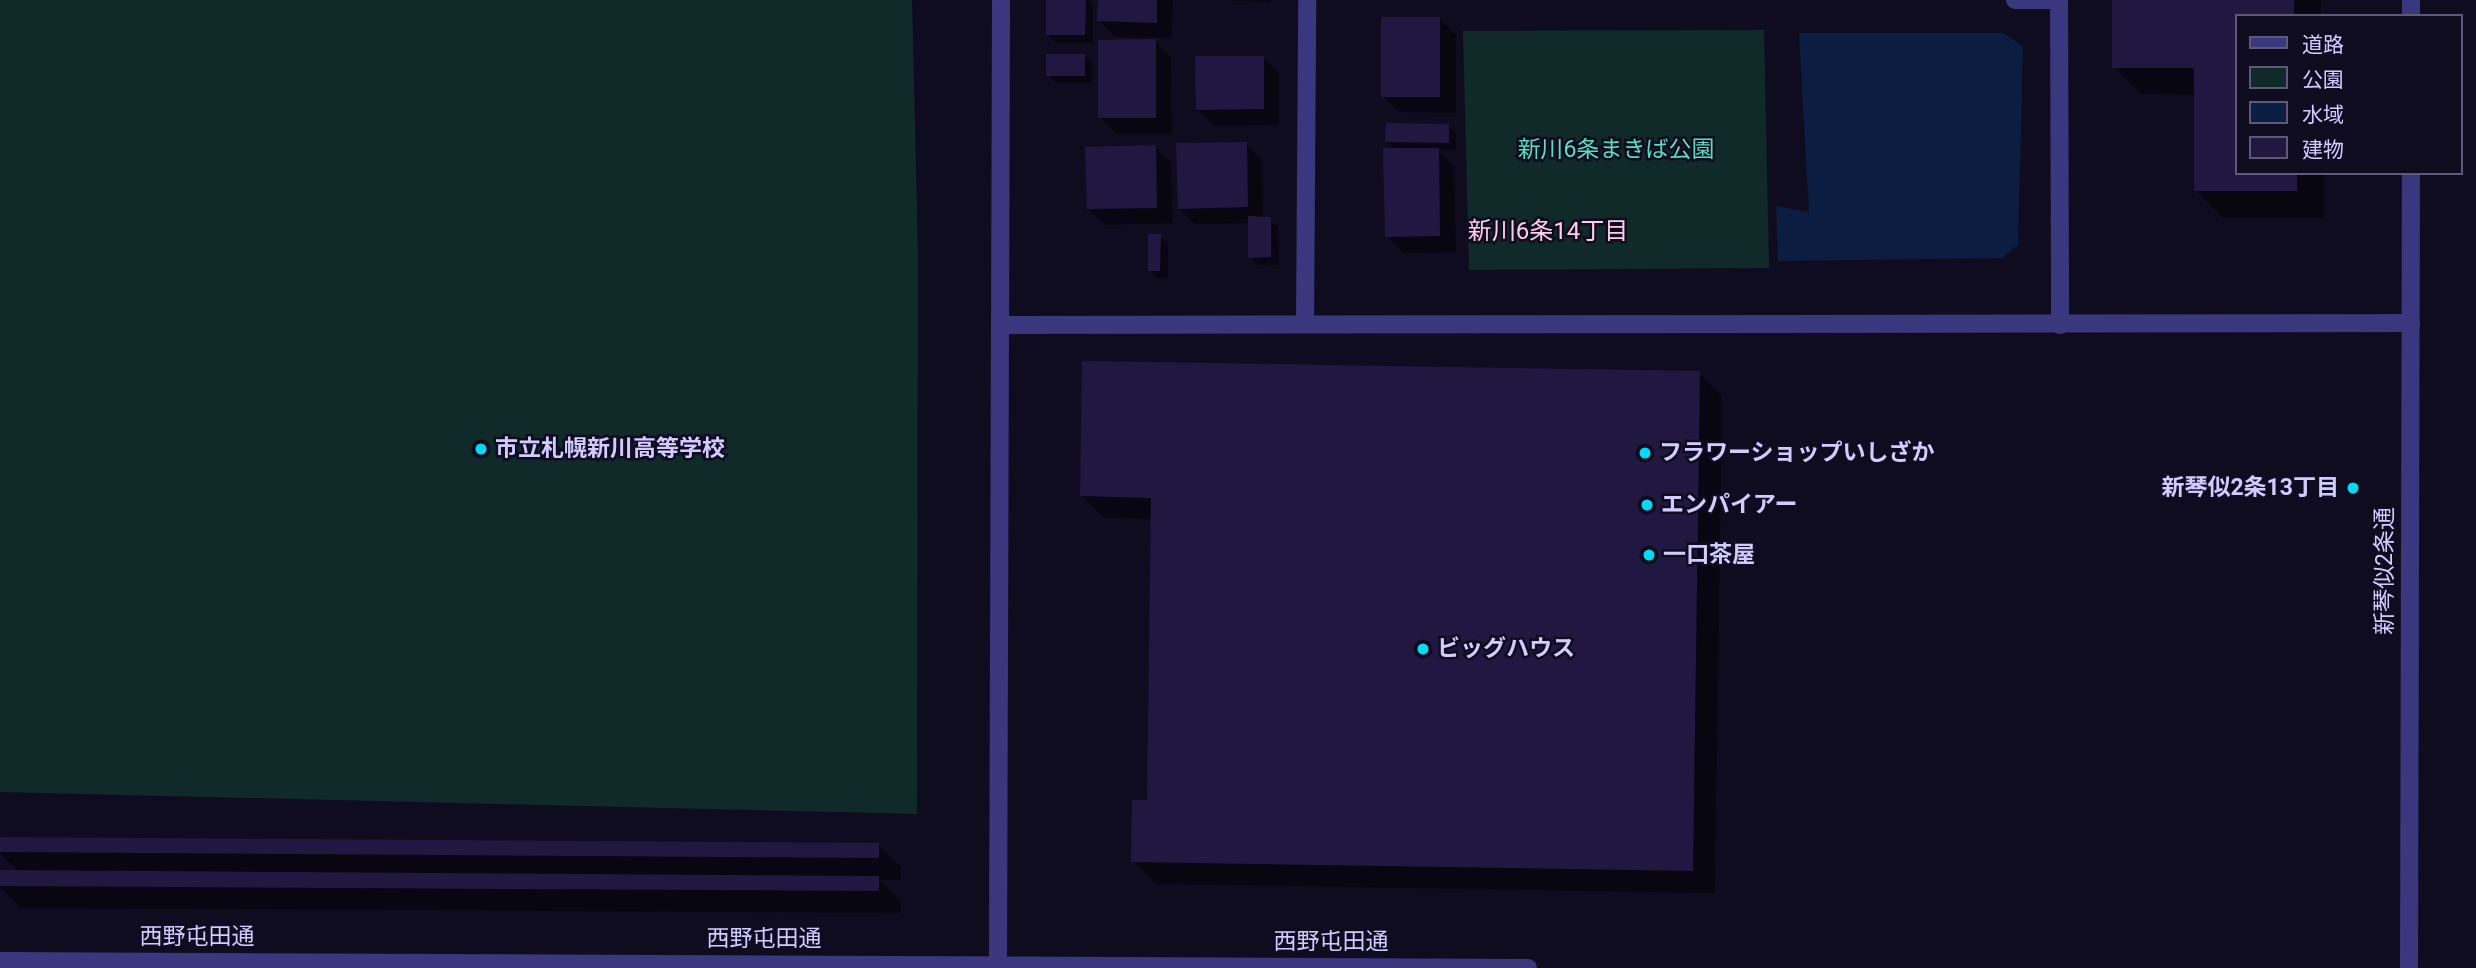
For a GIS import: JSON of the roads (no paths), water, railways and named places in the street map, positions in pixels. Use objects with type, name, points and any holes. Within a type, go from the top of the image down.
[{"type":"street","points":[[998,966],[1001,0]]},
{"type":"street","points":[[1305,322],[1307,0]]},
{"type":"street","points":[[2015,0],[2059,0],[2060,325]]},
{"type":"street","name":"新琴似2条通","points":[[2409,968],[2411,175]]},
{"type":"street","points":[[1000,325],[1305,322],[2060,325],[2410,323]]},
{"type":"street","name":"西野屯田通","points":[[0,961],[365,965],[1528,968]]},
{"type":"water","points":[[1799,33],[2004,33],[2023,47],[2018,245],[2002,258],[1778,261],[1776,206],[1809,212]]},
{"type":"place","name":"市立札幌新川高等学校","points":[[481,449]]},
{"type":"place","name":"フラワーショップいしざか","points":[[1645,453]]},
{"type":"place","name":"新琴似2条13丁目","points":[[2353,488]]},
{"type":"place","name":"エンパイアー","points":[[1647,505]]},
{"type":"place","name":"一口茶屋","points":[[1649,555]]},
{"type":"place","name":"ビッグハウス","points":[[1423,649]]},
{"type":"district","name":"新川6条14丁目","points":[[1548,232]]},
{"type":"park label","name":"新川6条まきば公園","points":[[1616,150]]}]
